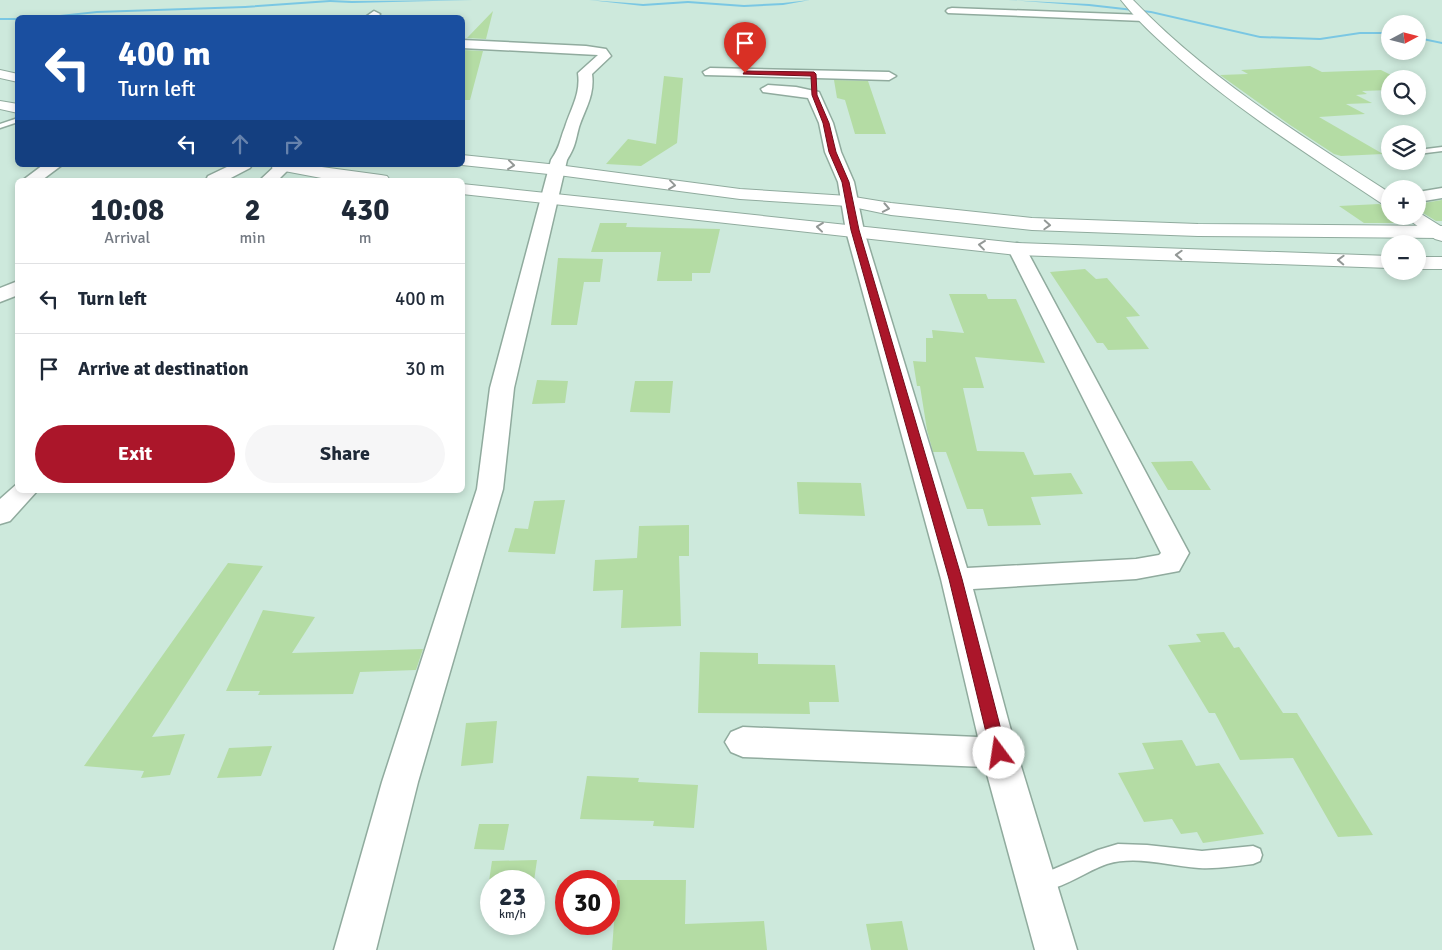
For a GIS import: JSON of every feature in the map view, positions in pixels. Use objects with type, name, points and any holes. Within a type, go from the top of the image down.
[{"type":"main road","points":[[1127,0],[1206,74],[1284,131],[1381,195]]},
{"type":"main road","points":[[0,74],[15,77]]},
{"type":"main road","points":[[0,105],[15,108]]},
{"type":"main road","points":[[465,160],[558,170],[740,194],[848,200],[891,209],[1077,227],[1440,233]]},
{"type":"main road","points":[[286,167],[331,177],[348,178]]},
{"type":"main road","points":[[465,189],[1017,249],[1381,262]]},
{"type":"main road","points":[[1426,224],[1440,233]]},
{"type":"main road","points":[[1426,263],[1442,263]]},
{"type":"street","points":[[992,0],[995,12]]},
{"type":"street","points":[[952,11],[1013,13],[1039,9],[1140,14]]},
{"type":"street","points":[[1013,13],[1018,25]]},
{"type":"street","points":[[355,950],[400,782],[490,489],[502,388],[559,160],[568,146],[572,127],[582,106],[586,80],[585,73],[605,56],[602,52],[586,50],[465,44]]},
{"type":"street","points":[[710,72],[814,78],[890,76]]},
{"type":"street","points":[[768,89],[796,90],[814,78]]},
{"type":"street","points":[[814,78],[833,152],[846,182],[855,230],[956,579],[999,753],[1056,950]]},
{"type":"street","points":[[34,178],[51,167]]},
{"type":"street","points":[[218,178],[240,167]]},
{"type":"street","points":[[270,178],[280,167]]},
{"type":"street","points":[[1426,196],[1442,193]]},
{"type":"street","points":[[956,579],[1136,569],[1170,564],[1175,553],[1017,249]]},
{"type":"street","points":[[0,273],[15,279]]},
{"type":"street","points":[[0,296],[15,288]]},
{"type":"street","points":[[0,515],[22,493]]},
{"type":"street","points":[[743,742],[999,753]]},
{"type":"lane","points":[[0,126],[15,121]]},
{"type":"lane","points":[[1426,151],[1442,149]]},
{"type":"lane","points":[[1037,884],[1054,880],[1083,864],[1118,853],[1153,854],[1198,859],[1253,855]]},
{"type":"building","points":[[493,11],[486,39],[467,38]]},
{"type":"building","points":[[465,50],[483,51],[470,100],[465,100]]},
{"type":"building","points":[[1310,66],[1322,72],[1381,70],[1381,90],[1362,91],[1367,94],[1356,95],[1372,103],[1346,104],[1365,114],[1319,117],[1381,154],[1341,156],[1334,154],[1220,75],[1248,74],[1241,70]]},
{"type":"building","points":[[664,76],[683,78],[677,143],[641,166],[606,164],[628,139],[656,144]]},
{"type":"building","points":[[834,80],[868,81],[886,134],[855,134],[845,100],[837,98]]},
{"type":"building","points":[[1442,200],[1442,221],[1436,221],[1426,215],[1426,203]]},
{"type":"building","points":[[1381,205],[1381,223],[1364,223],[1339,206]]},
{"type":"building","points":[[600,223],[627,223],[626,227],[720,229],[710,273],[692,273],[692,281],[657,281],[661,252],[591,252]]},
{"type":"building","points":[[558,258],[603,259],[600,282],[584,282],[577,325],[551,325]]},
{"type":"building","points":[[1085,269],[1096,279],[1107,278],[1140,316],[1126,317],[1149,349],[1108,350],[1103,343],[1097,343],[1050,272]]},
{"type":"building","points":[[949,294],[986,294],[988,299],[1016,299],[1045,363],[975,357],[984,388],[963,388],[977,451],[1024,452],[1034,475],[1071,473],[1083,494],[1031,497],[1041,525],[988,526],[983,509],[967,509],[946,452],[933,452],[913,361],[926,362],[926,338],[933,338],[932,330],[964,333]]},
{"type":"building","points":[[537,380],[568,381],[565,403],[532,404]]},
{"type":"building","points":[[635,381],[673,381],[670,413],[630,412]]},
{"type":"building","points":[[1192,461],[1211,490],[1168,490],[1151,462]]},
{"type":"building","points":[[797,482],[861,483],[865,516],[799,514]]},
{"type":"building","points":[[565,500],[555,554],[508,552],[515,528],[528,529],[534,501]]},
{"type":"building","points":[[689,525],[689,556],[679,556],[681,626],[621,628],[623,590],[593,591],[595,560],[637,558],[639,526]]},
{"type":"building","points":[[228,563],[263,566],[152,737],[185,734],[170,775],[141,778],[144,771],[84,766]]},
{"type":"building","points":[[263,610],[315,617],[292,653],[423,649],[416,670],[360,672],[353,694],[258,695],[260,691],[226,691]]},
{"type":"building","points":[[1224,632],[1234,648],[1239,647],[1283,713],[1297,713],[1373,835],[1338,837],[1293,758],[1240,760],[1215,713],[1209,713],[1168,645],[1201,642],[1196,634]]},
{"type":"building","points":[[700,652],[758,653],[758,664],[835,665],[839,702],[809,702],[810,714],[698,713]]},
{"type":"building","points":[[497,721],[493,763],[461,766],[466,723]]},
{"type":"building","points":[[1182,740],[1196,766],[1219,763],[1264,834],[1203,843],[1197,832],[1181,834],[1172,819],[1144,822],[1118,773],[1154,769],[1142,743]]},
{"type":"building","points":[[272,746],[261,776],[217,778],[229,748]]},
{"type":"building","points":[[587,776],[639,778],[638,782],[698,785],[694,828],[653,826],[654,821],[580,819]]},
{"type":"building","points":[[479,824],[509,824],[504,850],[474,849]]},
{"type":"building","points":[[537,860],[536,870],[491,870],[492,861]]},
{"type":"building","points":[[620,880],[686,880],[685,924],[764,921],[767,950],[612,950],[613,935],[620,935]]},
{"type":"building","points":[[902,921],[908,950],[871,950],[866,924]]},
{"type":"waterway","points":[[65,15],[97,12],[245,7],[330,1],[471,0]]},
{"type":"waterway","points":[[591,0],[643,5],[688,2],[744,6],[783,4],[808,0]]},
{"type":"waterway","points":[[1010,0],[1089,5],[1151,12],[1260,37],[1320,39],[1360,33],[1381,33]]},
{"type":"waterway","points":[[0,19],[15,19]]},
{"type":"waterway","points":[[1426,40],[1442,43]]},
{"type":"route","points":[[745,73],[814,74],[814,95],[826,123],[833,152],[846,182],[855,230],[956,579],[999,753]]}]
